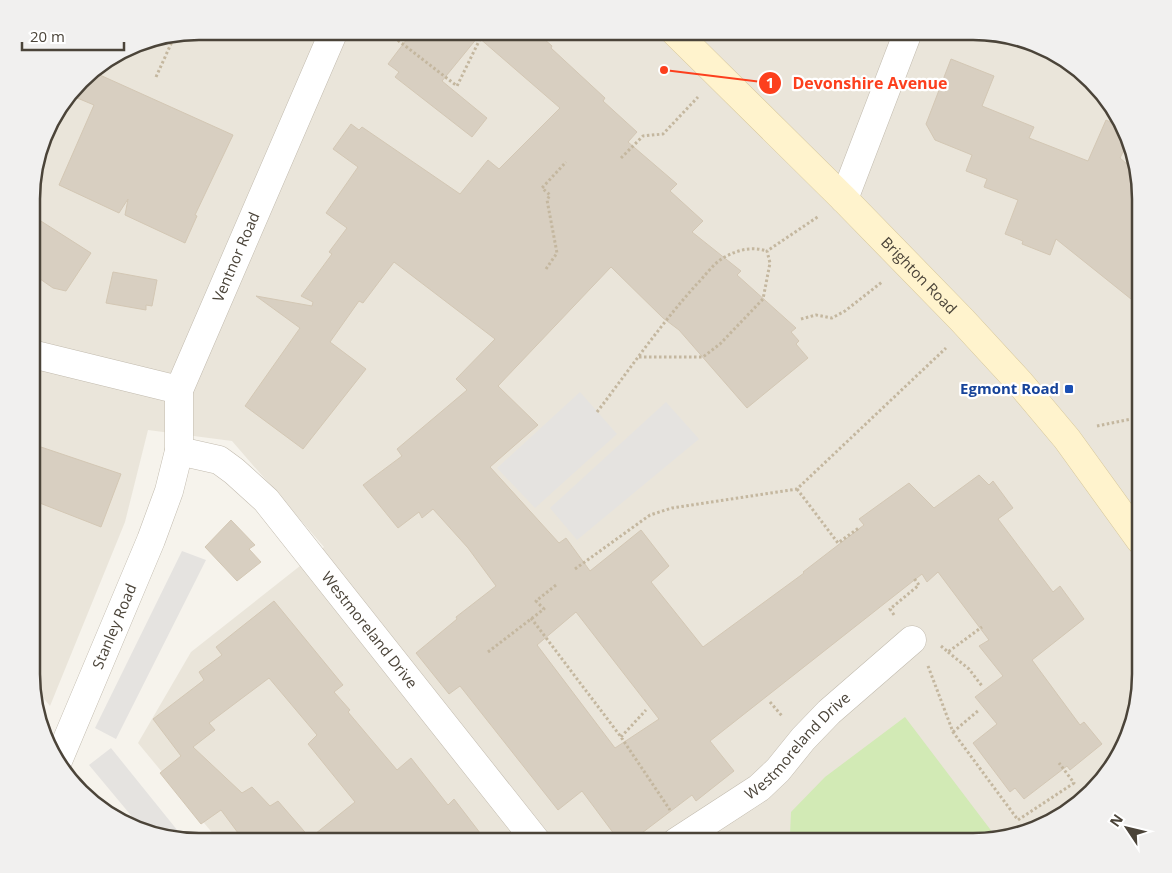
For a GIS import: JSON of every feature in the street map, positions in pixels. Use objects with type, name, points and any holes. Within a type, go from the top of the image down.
[{"type":"main road","name":"Brighton Road","points":[[682,40],[844,199],[1020,383],[1062,434],[1132,529]]},
{"type":"street","name":"Ventnor Road","points":[[169,491],[179,450],[178,390],[330,40]]},
{"type":"street","points":[[844,199],[905,40]]},
{"type":"street","points":[[40,356],[178,390]]},
{"type":"street","name":"Westmoreland Drive","points":[[179,450],[219,460],[266,500],[530,833]]},
{"type":"street","name":"Stanley Road","points":[[61,754],[151,540],[169,491]]},
{"type":"street","name":"Westmoreland Drive","points":[[690,833],[759,788],[778,770],[802,739],[829,712],[912,640]]},
{"type":"path","points":[[398,40],[457,86],[480,40]]},
{"type":"path","points":[[156,77],[172,42]]},
{"type":"path","points":[[622,158],[643,136],[663,134],[669,129],[719,75]]},
{"type":"path","points":[[546,269],[558,253],[547,200],[550,195],[542,188],[566,162]]},
{"type":"path","points":[[767,251],[844,199]]},
{"type":"path","points":[[597,412],[672,312],[721,258],[748,248],[758,248],[767,251]]},
{"type":"path","points":[[639,357],[703,357],[720,344],[763,299],[770,264],[767,251]]},
{"type":"path","points":[[801,319],[816,315],[832,318],[845,311],[906,263]]},
{"type":"path","points":[[575,569],[650,515],[672,508],[798,489],[968,327]]},
{"type":"path","points":[[1062,434],[1132,419]]},
{"type":"path","points":[[798,489],[838,544],[860,527]]},
{"type":"path","points":[[488,652],[544,609],[536,601],[556,585]]},
{"type":"path","points":[[531,618],[621,737],[677,833]]},
{"type":"path","points":[[948,652],[969,669],[982,686]]},
{"type":"path","points":[[927,664],[953,732],[1018,820],[1074,782],[1059,763]]},
{"type":"path","points":[[621,737],[646,710]]},
{"type":"path","points":[[953,732],[980,710]]},
{"type":"shaded area","points":[[199,40],[984,40],[1014,45],[1053,61],[1086,86],[1105,110],[1116,128],[1127,158],[1132,188],[1132,685],[1127,715],[1111,754],[1093,779],[1078,794],[1044,817],[1014,828],[994,832],[973,833],[212,833],[138,743],[191,652],[324,547],[232,441],[148,430],[125,522],[50,706],[42,696],[40,685],[41,178],[52,138],[61,119],[73,102],[94,79],[128,56],[168,43]]},
{"type":"shaded area","points":[[580,392],[617,434],[535,508],[497,468]]},
{"type":"shaded area","points":[[666,402],[699,439],[577,540],[550,508]]},
{"type":"shaded area","points":[[182,551],[206,560],[116,739],[95,728]]},
{"type":"shaded area","points":[[111,748],[179,832],[158,828],[134,819],[89,765]]},
{"type":"green space","points":[[905,717],[992,832],[790,833],[791,812],[825,777]]},
{"type":"building","points":[[406,40],[476,40],[442,81],[487,118],[472,137],[395,77],[399,72],[388,64]]},
{"type":"building","points":[[481,40],[545,40],[552,46],[551,48],[605,98],[603,101],[637,132],[628,142],[677,184],[670,191],[703,221],[692,232],[741,271],[737,275],[796,328],[791,332],[799,341],[796,344],[808,358],[747,408],[679,330],[663,318],[611,267],[498,386],[538,425],[490,467],[559,543],[566,538],[590,571],[641,530],[669,566],[651,582],[703,647],[804,573],[864,525],[859,519],[909,483],[934,508],[979,475],[989,485],[993,481],[1013,508],[998,519],[1053,592],[1060,586],[1084,619],[1032,660],[1080,725],[1084,722],[1102,744],[1070,770],[1067,766],[1024,799],[1015,788],[1010,792],[973,743],[997,724],[975,697],[1003,676],[979,646],[989,640],[938,572],[927,582],[922,574],[710,741],[734,771],[696,801],[692,795],[642,833],[613,833],[582,791],[558,810],[460,686],[449,694],[416,653],[457,619],[456,617],[496,586],[468,548],[433,509],[422,518],[419,512],[398,528],[363,485],[402,456],[397,449],[467,390],[456,379],[495,339],[394,262],[363,303],[359,301],[330,342],[366,369],[303,449],[245,406],[300,328],[256,296],[312,306],[313,302],[301,296],[332,254],[329,252],[347,228],[326,213],[358,167],[333,149],[351,124],[359,130],[362,127],[460,194],[488,160],[499,169],[560,108]],"holes":[[[576,612],[659,719],[615,748],[537,645]]]},
{"type":"building","points":[[951,59],[994,76],[982,106],[1034,127],[1029,138],[1088,161],[1106,120],[1113,123],[1124,149],[1120,158],[1128,165],[1131,178],[1132,300],[1056,239],[1050,255],[1022,244],[1023,241],[1005,234],[1018,200],[984,187],[987,179],[966,171],[972,155],[935,140],[926,124]]},
{"type":"building","points":[[100,75],[233,135],[195,215],[197,216],[185,243],[125,215],[128,199],[119,213],[59,185],[94,105],[76,98]]},
{"type":"building","points":[[40,220],[91,253],[66,291],[53,288],[40,279]]},
{"type":"building","points":[[113,272],[157,280],[152,306],[146,305],[146,310],[106,303]]},
{"type":"building","points":[[40,447],[121,474],[101,527],[40,503]]},
{"type":"building","points":[[231,520],[255,545],[249,549],[261,562],[237,581],[205,547]]},
{"type":"building","points":[[274,601],[343,685],[334,692],[350,710],[348,712],[397,770],[411,758],[448,805],[454,799],[480,833],[316,833],[355,802],[308,744],[317,735],[269,678],[209,723],[215,730],[193,747],[242,793],[252,787],[270,806],[278,801],[306,833],[238,833],[221,810],[201,824],[160,773],[181,756],[153,719],[204,680],[199,672],[222,655],[216,647]]},
{"type":"place","name":"Devonshire Avenue","points":[[664,70]]},
{"type":"place","name":"Egmont Road","points":[[1069,389]]}]
